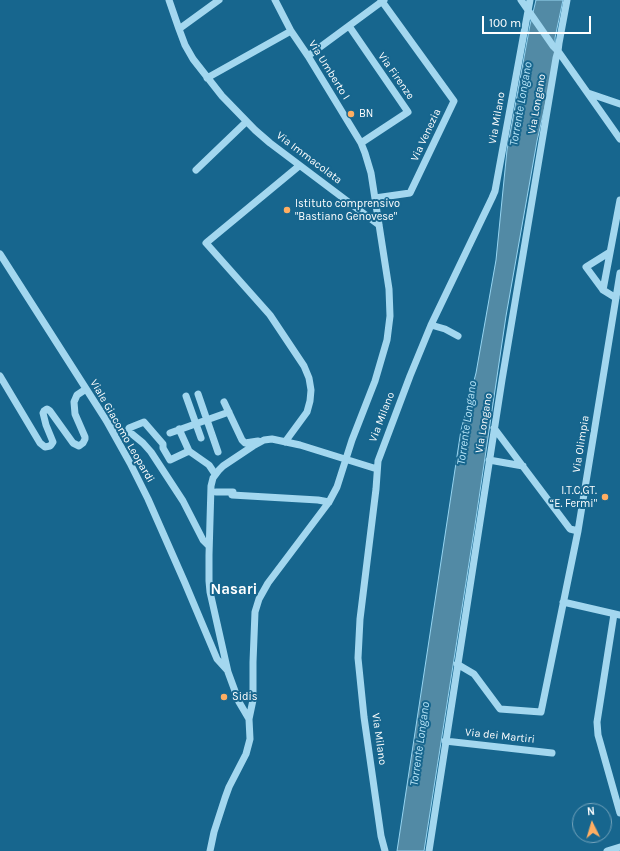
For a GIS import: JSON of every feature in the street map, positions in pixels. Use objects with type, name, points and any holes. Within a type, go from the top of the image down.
[{"type":"street","name":"Via Immacolata","points":[[169,0],[189,52],[207,78],[246,122],[299,166],[379,225]]},
{"type":"street","points":[[179,29],[219,0]]},
{"type":"street","name":"Via Umberto I","points":[[249,719],[253,700],[255,612],[259,599],[276,570],[329,502],[337,487],[375,381],[386,340],[390,316],[387,276],[372,173],[365,153],[361,143],[291,31],[275,0]]},
{"type":"street","points":[[308,56],[383,0]]},
{"type":"street","name":"Via Venezia","points":[[375,198],[410,193],[454,101],[383,0]]},
{"type":"street","points":[[521,0],[620,139]]},
{"type":"street","name":"Via Milano","points":[[385,851],[381,836],[364,717],[358,658],[360,619],[378,461],[431,325],[486,212],[494,191],[530,13],[530,0]]},
{"type":"street","name":"Via Longano","points":[[429,851],[494,428],[555,64],[556,49],[559,43],[567,0]]},
{"type":"street","name":"Via Firenze","points":[[349,26],[408,112],[361,143]]},
{"type":"street","points":[[207,78],[291,31]]},
{"type":"street","points":[[588,93],[620,104]]},
{"type":"street","points":[[196,170],[246,122]]},
{"type":"street","points":[[286,442],[307,412],[311,390],[309,378],[304,366],[270,315],[206,243],[299,166]]},
{"type":"street","points":[[603,290],[620,200]]},
{"type":"street","points":[[610,252],[586,267],[603,290],[616,298]]},
{"type":"street","name":"Viale Giacomo Leopardi","points":[[0,254],[106,420],[130,462],[148,499],[218,659],[228,672]]},
{"type":"street","name":"Via Olimpia","points":[[458,664],[474,674],[500,709],[541,712],[578,531],[620,273]]},
{"type":"street","points":[[431,325],[445,329],[458,336]]},
{"type":"street","points":[[0,376],[40,443],[45,447],[50,446],[53,442],[43,413],[47,409],[73,443],[77,446],[83,444],[85,437],[75,414],[74,402],[77,395],[86,389]]},
{"type":"street","points":[[198,394],[218,452]]},
{"type":"street","points":[[186,396],[201,438]]},
{"type":"street","points":[[224,402],[242,440],[245,443],[260,442]]},
{"type":"street","points":[[170,433],[229,412]]},
{"type":"street","points":[[106,420],[111,420],[124,435],[132,434],[143,442],[183,501],[203,540],[209,546]]},
{"type":"street","points":[[127,435],[129,428],[144,422],[163,444],[163,448],[170,460],[190,451]]},
{"type":"street","points":[[494,428],[570,528],[578,531]]},
{"type":"street","points":[[179,430],[190,451],[209,465],[215,474]]},
{"type":"street","points":[[210,851],[214,832],[225,798],[246,754],[250,739],[249,719],[239,702],[228,672],[210,592],[209,546],[211,481],[215,474],[223,466],[260,442],[272,439],[300,445],[377,469]]},
{"type":"street","points":[[489,460],[523,466]]},
{"type":"street","points":[[216,492],[232,492],[232,495],[318,500],[329,502]]},
{"type":"street","points":[[563,602],[617,614],[597,722],[598,735],[620,813]]},
{"type":"street","name":"Via dei Martiri","points":[[445,741],[552,753]]},
{"type":"street","points":[[607,851],[620,846]]},
{"type":"water","name":"Torrente Longano","points":[[536,0],[563,0],[555,38],[556,58],[537,141],[506,316],[424,851],[397,851],[461,430],[476,373],[496,260],[507,150]]},
{"type":"place","name":"BN","points":[[351,114]]},
{"type":"place","name":"Istituto comprensivo \"Bastiano Genovese\"","points":[[287,210]]},
{"type":"place","name":"I.T.C.GT. “E. Fermi\"","points":[[605,497]]},
{"type":"place","name":"Sidis","points":[[224,697]]},
{"type":"district","name":"Nasari","points":[[234,590]]}]
